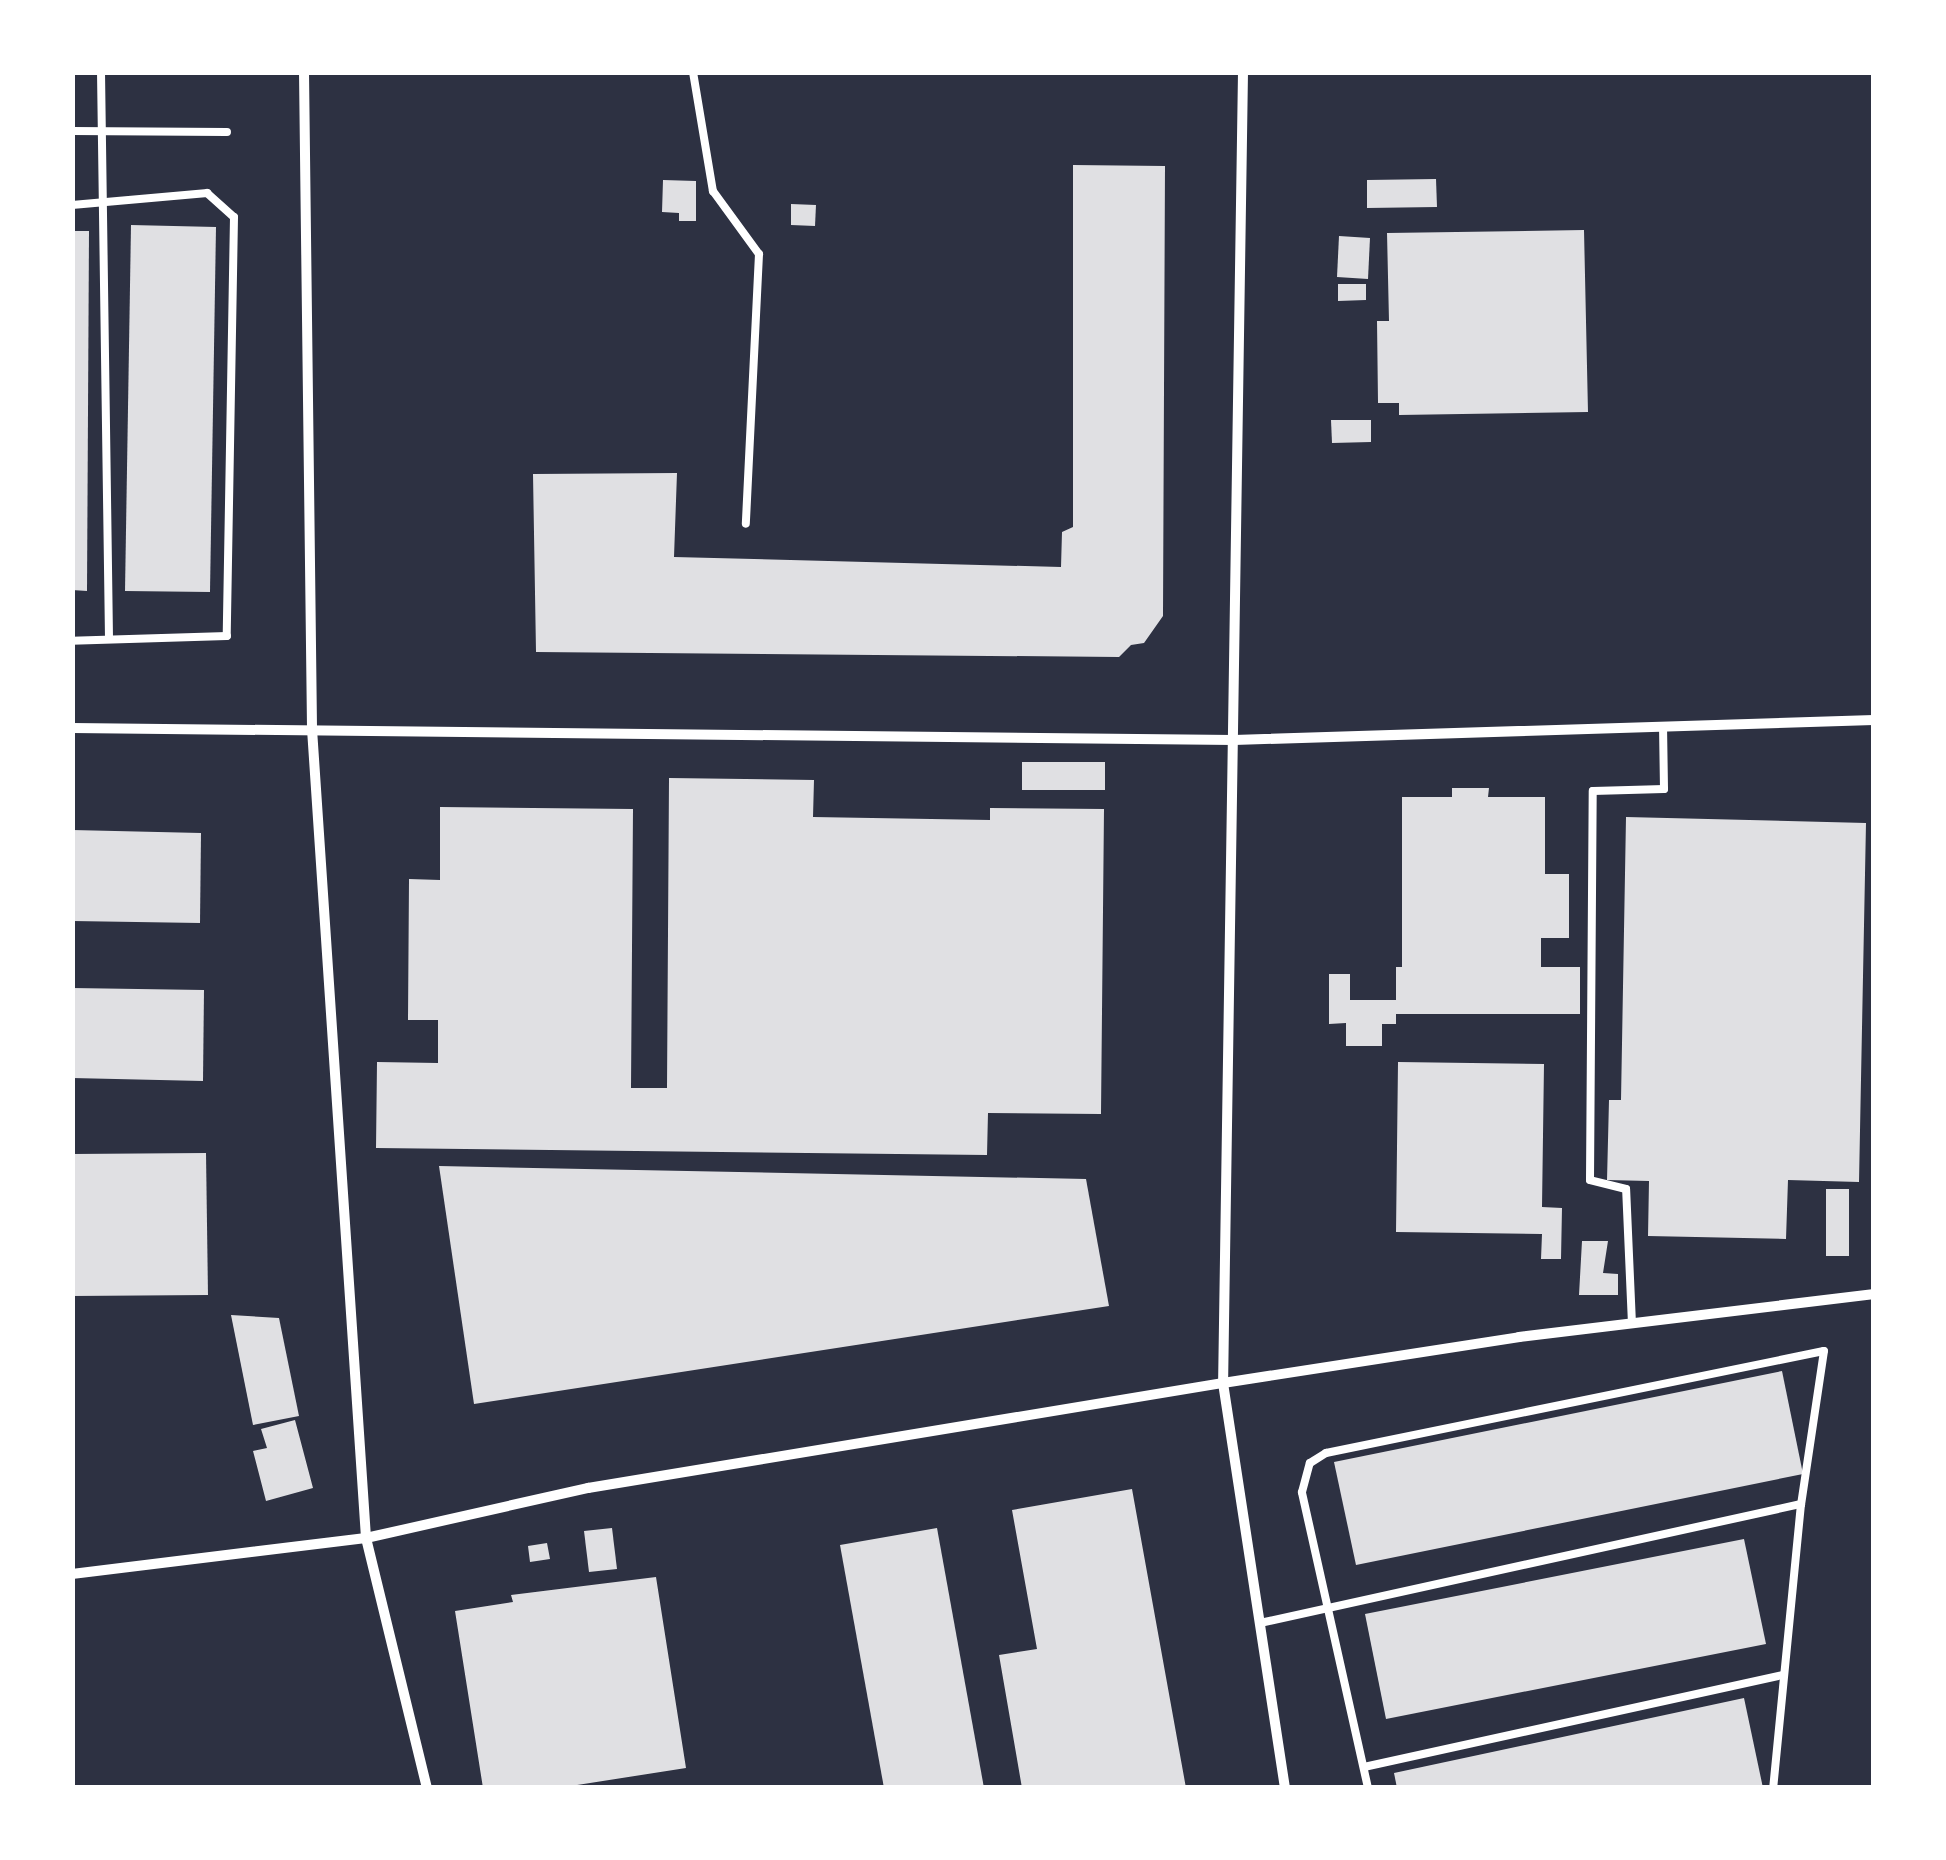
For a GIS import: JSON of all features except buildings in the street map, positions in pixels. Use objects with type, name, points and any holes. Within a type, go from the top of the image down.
[{"type":"street","points":[[304,72],[312,729],[366,1538],[427,1788]]},
{"type":"street","points":[[1243,72],[1223,1383],[1285,1788]]},
{"type":"street","points":[[72,728],[1234,740],[1874,720]]},
{"type":"street","points":[[72,1574],[366,1538],[588,1488],[1223,1383],[1632,1324],[1874,1294]]},
{"type":"lane","points":[[101,72],[109,640]]},
{"type":"lane","points":[[693,72],[713,191],[759,254],[746,524]]},
{"type":"lane","points":[[72,131],[227,132]]},
{"type":"lane","points":[[72,205],[207,193],[234,218],[228,636],[72,641]]},
{"type":"lane","points":[[1632,1324],[1626,1189],[1590,1180],[1593,791],[1664,789],[1662,727]]},
{"type":"lane","points":[[1368,1788],[1302,1492],[1304,1472],[1317,1458],[1824,1351],[1801,1504],[1773,1788]]},
{"type":"lane","points":[[1260,1624],[1801,1504]]},
{"type":"lane","points":[[1364,1768],[1783,1676]]}]
